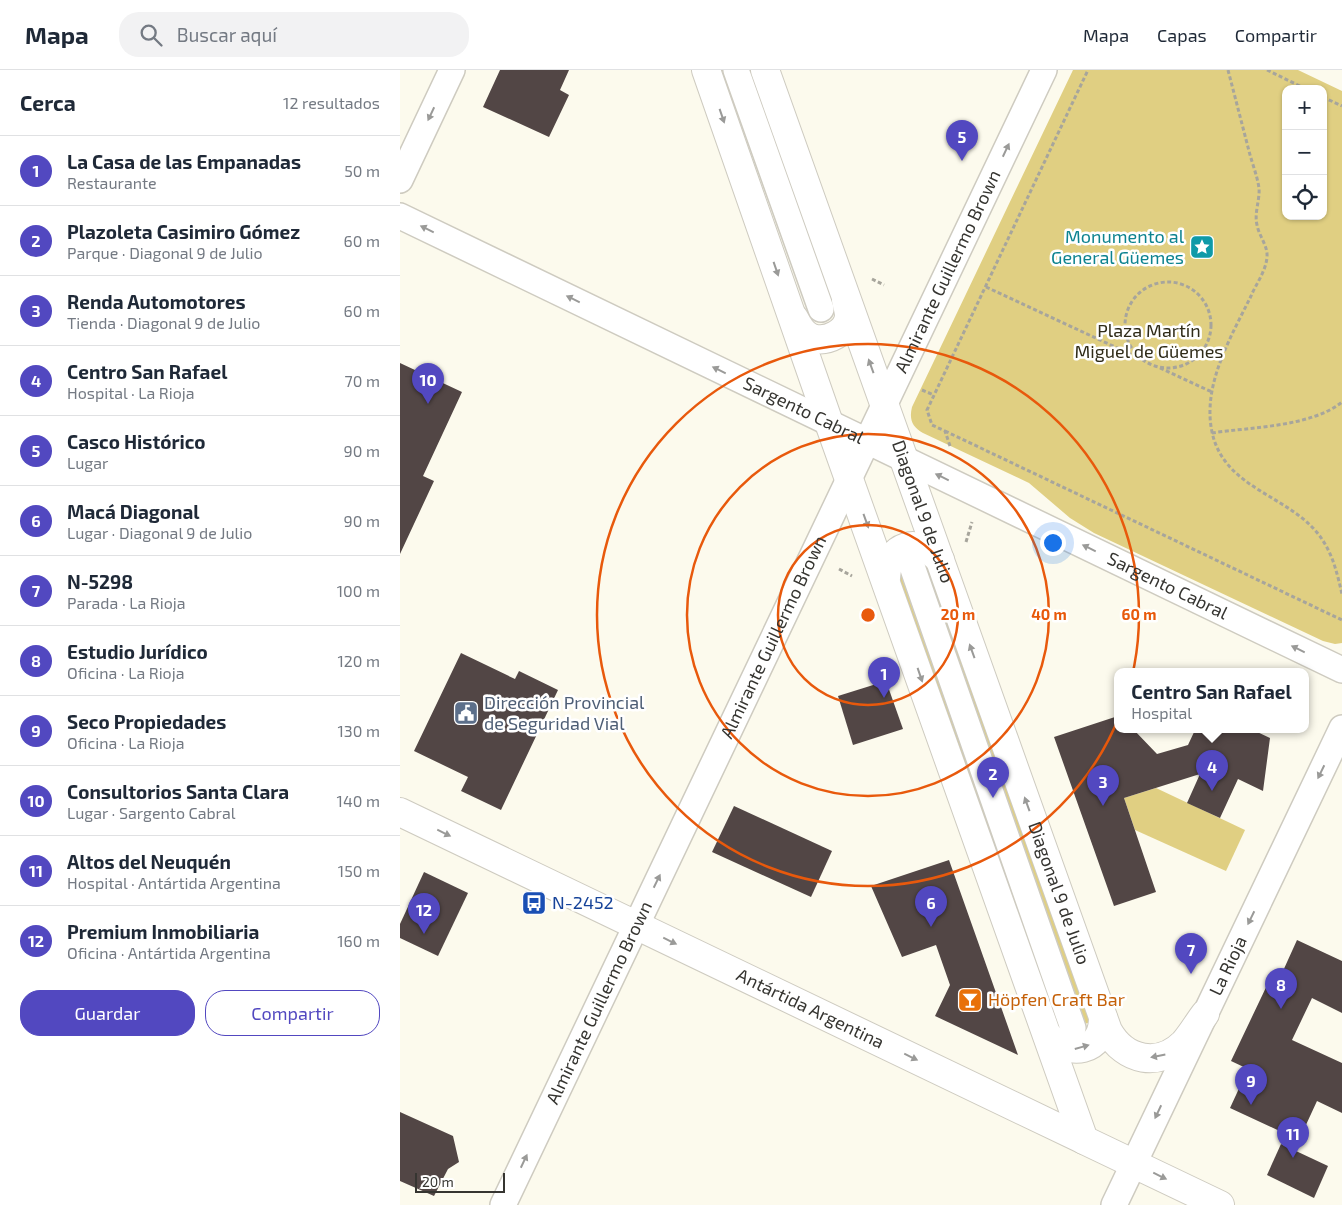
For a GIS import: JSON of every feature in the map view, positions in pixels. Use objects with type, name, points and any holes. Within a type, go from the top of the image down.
[{"type":"main road","points":[[706,70],[1084,1140]]},
{"type":"main road","name":"Diagonal 9 de Julio","points":[[765,70],[1103,1018],[1114,1041],[1121,1049],[1131,1055],[1152,1058],[1164,1056],[1184,1042],[1205,1014]]},
{"type":"main road","points":[[794,318],[800,330],[812,338],[822,340],[836,336],[846,324],[849,316],[845,296]]},
{"type":"main road","points":[[886,578],[890,559],[903,548],[919,546],[925,548],[940,560]]},
{"type":"main road","name":"Antártida Argentina","points":[[400,812],[1220,1205]]},
{"type":"main road","points":[[1048,1036],[1059,1046],[1076,1050],[1084,1048],[1097,1038],[1103,1025],[1103,1018]]},
{"type":"street","points":[[400,180],[452,70]]},
{"type":"street","points":[[736,70],[821,309]]},
{"type":"street","name":"Almirante Guillermo Brown","points":[[503,1205],[1044,70]]},
{"type":"street","name":"Sargento Cabral","points":[[400,216],[1342,670]]},
{"type":"street","points":[[913,569],[1073,1028]]},
{"type":"street","name":"La Rioja","points":[[1114,1205],[1342,728]]},
{"type":"path","points":[[1088,70],[927,410],[932,425],[1342,620]]},
{"type":"path","points":[[1228,70],[1259,187],[1256,224],[1266,249],[1267,257],[1262,273],[1224,352],[1212,392],[1210,413],[1212,432],[1219,452],[1229,468],[1244,482],[1299,516],[1320,537],[1333,561],[1342,594]]},
{"type":"path","points":[[1267,70],[1298,85]]},
{"type":"path","points":[[1327,99],[1342,106]]},
{"type":"path","points":[[872,279],[884,286]]},
{"type":"path","points":[[1171,282],[1192,290],[1203,300],[1211,318],[1208,341],[1202,352],[1182,366],[1158,366],[1147,362],[1135,351],[1127,336],[1126,320],[1130,305],[1141,292],[1155,284],[1171,282]]},
{"type":"path","points":[[986,287],[1212,392]]},
{"type":"path","points":[[1116,356],[1120,349]]},
{"type":"path","points":[[921,389],[934,395]]},
{"type":"path","points":[[1212,432],[1304,419],[1329,411],[1342,402]]},
{"type":"path","points":[[944,431],[950,446]]},
{"type":"path","points":[[965,544],[972,520]]},
{"type":"green space","name":"Plaza Martín Miguel de Güemes","points":[[1073,70],[1298,70],[1342,91],[1342,643],[1335,644],[1323,641],[1094,533],[1070,518],[1029,483],[919,431],[912,422],[912,407]]},
{"type":"green space","points":[[931,564],[1091,1022],[1054,1033],[895,575]]},
{"type":"green space","points":[[1156,788],[1245,830],[1226,871],[1135,830],[1124,798]]},
{"type":"building","points":[[500,70],[569,70],[560,90],[569,95],[549,137],[483,107]]},
{"type":"building","points":[[400,363],[462,392],[423,476],[434,481],[400,554]]},
{"type":"building","points":[[461,653],[515,679],[519,671],[558,690],[501,810],[461,791],[468,777],[414,751]]},
{"type":"building","points":[[886,681],[903,729],[853,745],[838,696]]},
{"type":"building","points":[[1114,717],[1114,733],[1137,733],[1157,754],[1188,745],[1194,733],[1259,733],[1270,738],[1263,791],[1238,779],[1220,818],[1187,803],[1200,774],[1124,798],[1156,892],[1114,906],[1054,737]]},
{"type":"building","points":[[734,806],[832,851],[811,897],[712,852]]},
{"type":"building","points":[[949,860],[1018,1055],[935,1016],[950,985],[936,945],[902,957],[871,886]]},
{"type":"building","points":[[424,872],[468,893],[438,956],[400,938],[400,924]]},
{"type":"building","points":[[1297,940],[1342,961],[1342,1013],[1312,998],[1292,1040],[1342,1063],[1342,1113],[1317,1101],[1299,1140],[1230,1108],[1248,1069],[1231,1061],[1270,979],[1278,982]]},
{"type":"building","points":[[400,1112],[453,1136],[459,1162],[448,1169],[434,1196],[400,1181]]},
{"type":"building","points":[[1281,1144],[1328,1166],[1314,1198],[1267,1175]]},
{"type":"place","name":"Casco Histórico","points":[[962,161]]},
{"type":"place","name":"Monumento al General Güemes","points":[[1202,247]]},
{"type":"place","name":"Consultorios Santa Clara","points":[[428,404]]},
{"type":"place","name":"La Casa de las Empanadas","points":[[884,698]]},
{"type":"place","name":"Dirección Provincial de Seguridad Vial","points":[[466,713]]},
{"type":"place","name":"Centro San Rafael","points":[[1212,791]]},
{"type":"place","name":"Plazoleta Casimiro Gómez","points":[[993,798]]},
{"type":"place","name":"Renda Automotores","points":[[1103,806]]},
{"type":"place","name":"N-2452","points":[[534,903]]},
{"type":"place","name":"Macá Diagonal","points":[[931,927]]},
{"type":"place","name":"Premium Inmobiliaria","points":[[424,934]]},
{"type":"place","name":"N-5298","points":[[1191,974]]},
{"type":"place","name":"Höpfen Craft Bar","points":[[970,1000]]},
{"type":"place","name":"Estudio Jurídico","points":[[1281,1009]]},
{"type":"place","name":"Seco Propiedades","points":[[1251,1105]]},
{"type":"place","name":"Altos del Neuquén","points":[[1293,1158]]}]
